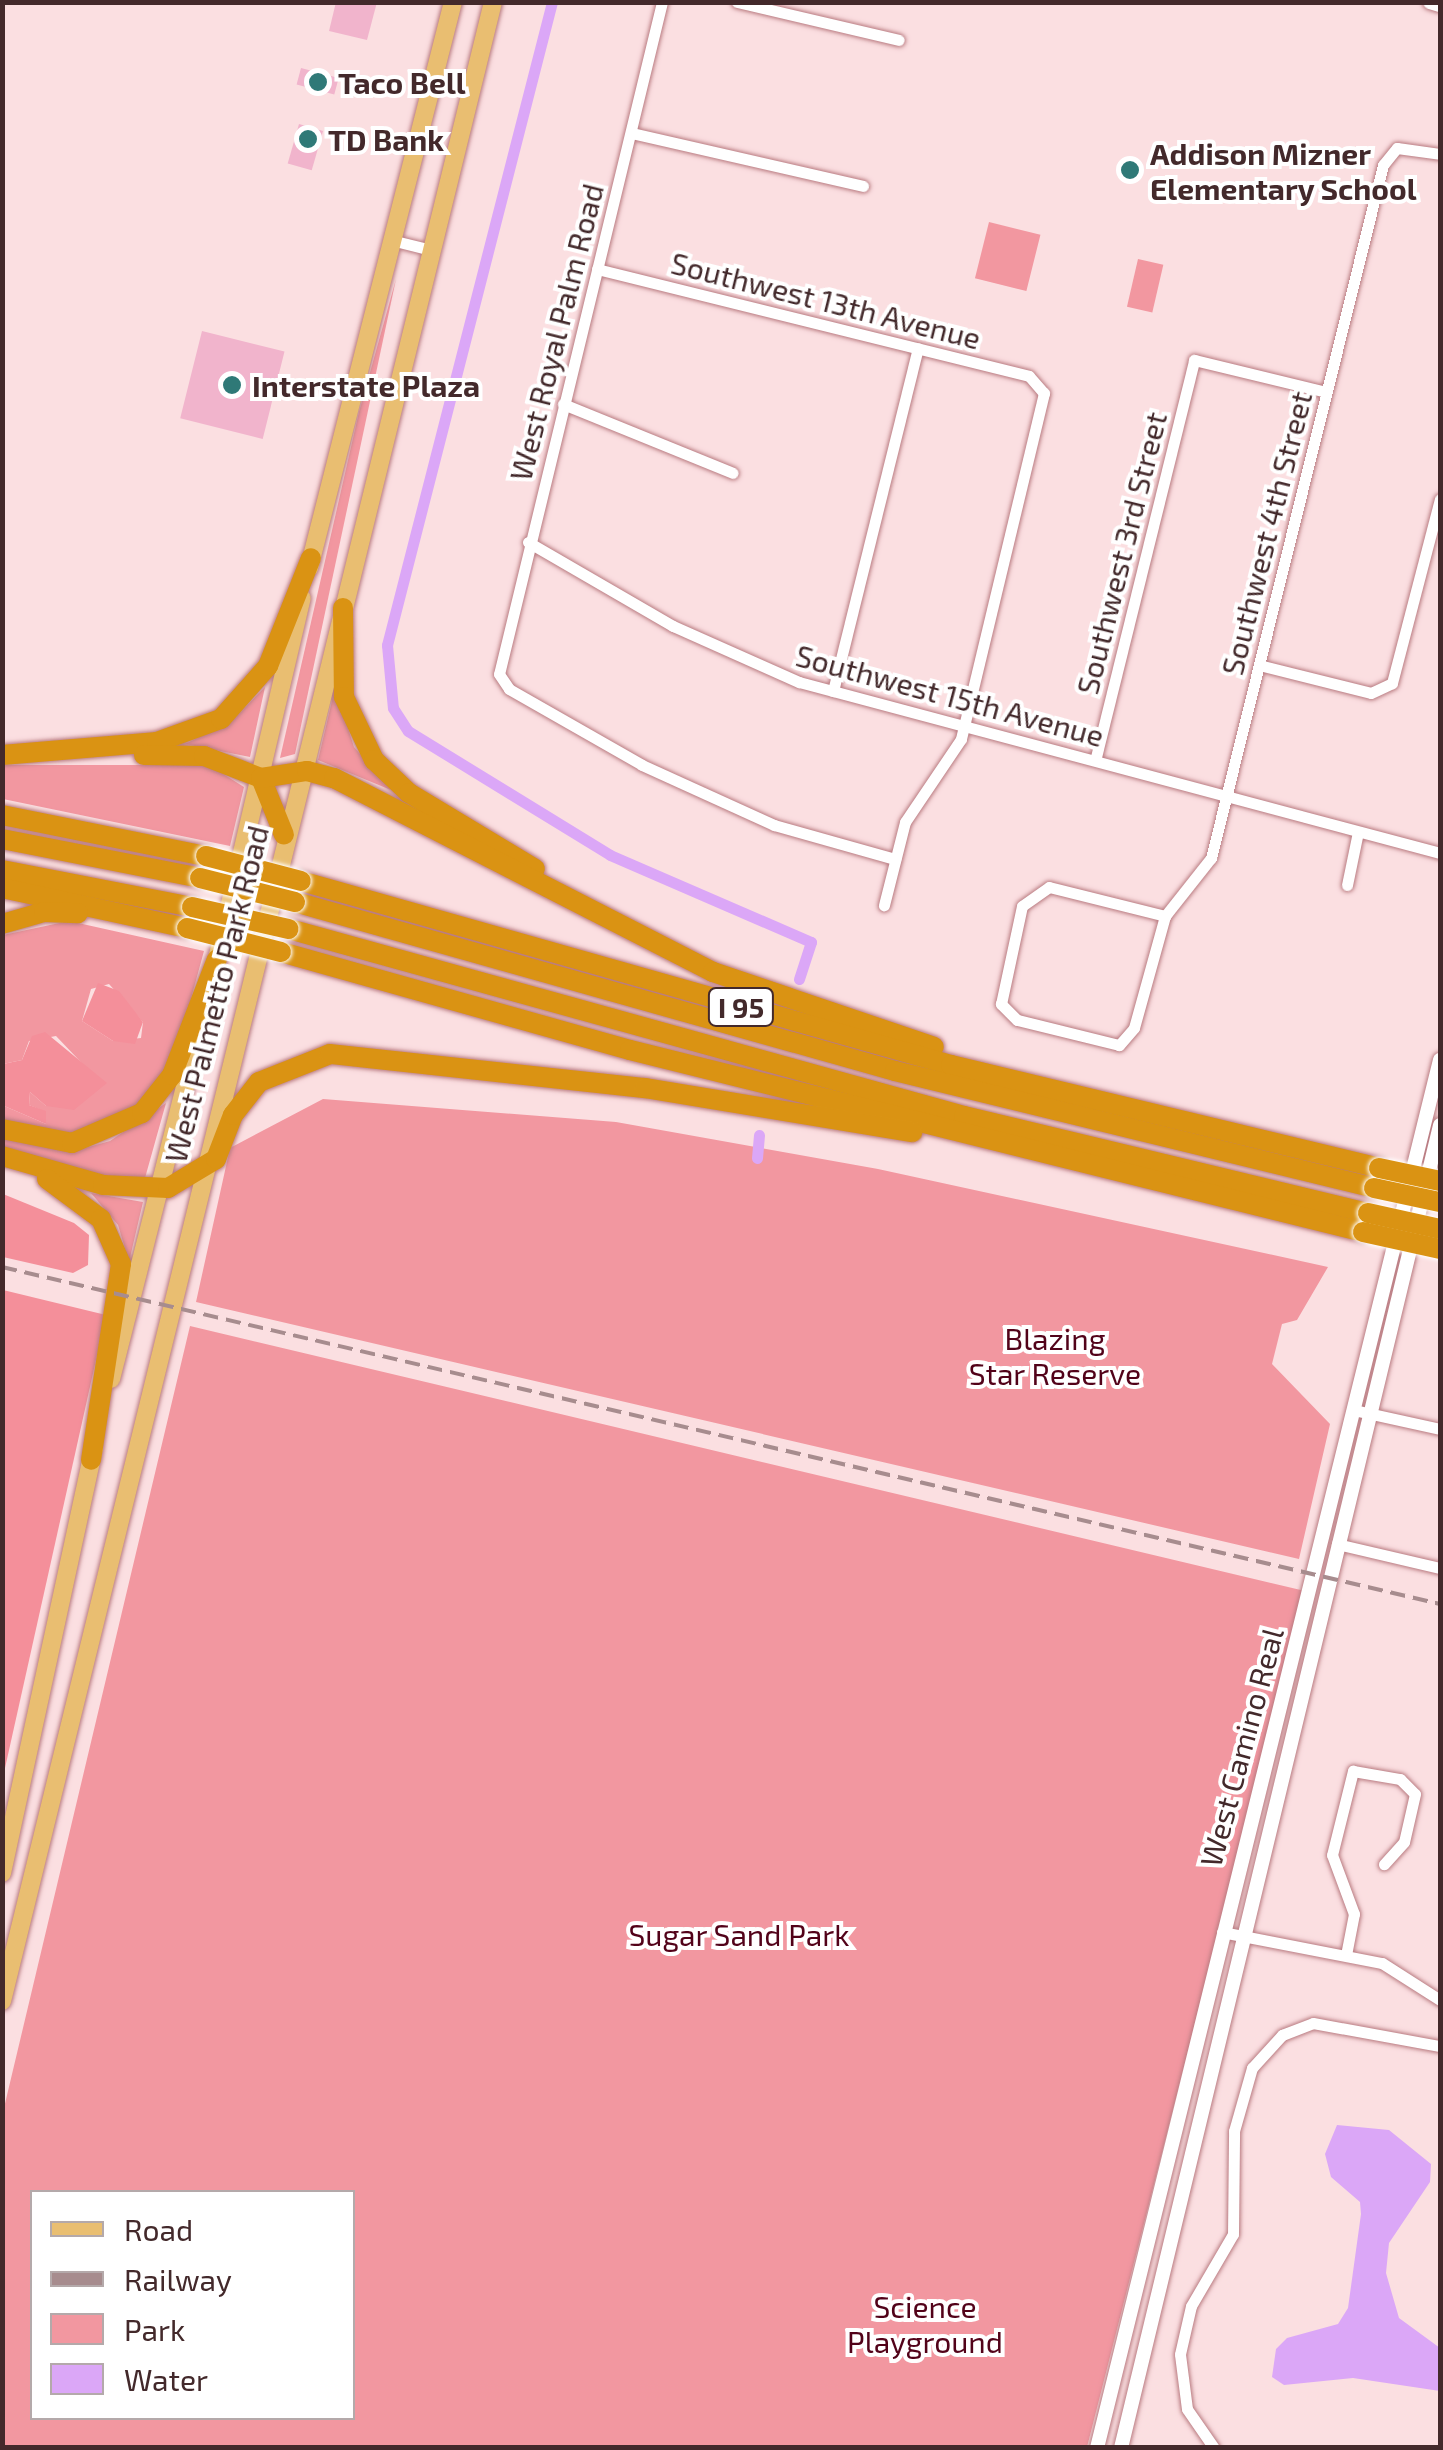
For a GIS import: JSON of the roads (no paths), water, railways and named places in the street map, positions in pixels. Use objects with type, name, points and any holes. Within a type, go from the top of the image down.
[{"type":"highway","points":[[2,756],[157,742],[221,719],[268,666],[311,558]]},
{"type":"highway","points":[[342,608],[344,697],[382,770],[610,922]]},
{"type":"highway","points":[[2,756],[192,754],[261,778],[300,771],[349,784],[610,922],[780,998],[1185,1122]]},
{"type":"highway","points":[[261,778],[284,835]]},
{"type":"highway","name":"I 95","points":[[2,815],[75,828],[203,868],[301,881],[877,1046],[1185,1122],[1377,1178],[1440,1182]]},
{"type":"highway","points":[[2,839],[203,868],[296,902],[895,1071],[1377,1178],[1440,1202]]},
{"type":"highway","points":[[2,870],[166,900],[289,929],[1366,1223],[1440,1229]]},
{"type":"highway","name":"I 95","points":[[2,888],[281,952],[959,1134],[1366,1223],[1440,1249]]},
{"type":"highway","points":[[28,892],[166,900]]},
{"type":"highway","points":[[2,924],[55,911],[187,928]]},
{"type":"highway","points":[[2,1129],[72,1143],[142,1113],[172,1075],[217,960]]},
{"type":"highway","points":[[4,1157],[103,1186],[160,1190],[200,1172],[216,1159],[250,1090],[277,1070],[330,1054],[592,1080],[876,1130],[959,1134]]},
{"type":"highway","points":[[4,1157],[83,1200],[118,1252],[122,1283],[95,1398],[91,1460]]},
{"type":"main road","name":"West Palmetto Park Road","points":[[2,1873],[91,1460],[217,960],[311,558],[453,2]]},
{"type":"main road","name":"West Palmetto Park Road","points":[[2,2001],[9,1948],[493,2]]},
{"type":"street","name":"West Royal Palm Road","points":[[662,2],[499,674],[510,688],[642,765],[804,836],[895,859]]},
{"type":"street","points":[[736,2],[899,40]]},
{"type":"street","points":[[632,133],[863,186]]},
{"type":"street","name":"Southwest 4th Street","points":[[1164,916],[1207,869],[1383,165],[1394,151],[1440,154]]},
{"type":"street","points":[[391,240],[431,250]]},
{"type":"street","name":"Southwest 13th Avenue","points":[[597,268],[1028,376],[1040,386],[1044,405],[965,724]]},
{"type":"street","points":[[833,692],[918,348]]},
{"type":"street","name":"Southwest 3rd Street","points":[[1096,757],[1194,360],[1326,392]]},
{"type":"street","points":[[563,404],[733,473]]},
{"type":"street","points":[[1259,665],[1371,692],[1392,683],[1440,500]]},
{"type":"street","name":"Southwest 15th Avenue","points":[[528,542],[707,643],[833,692],[1096,757],[1226,799],[1440,853]]},
{"type":"street","points":[[884,905],[910,811],[952,760],[965,724]]},
{"type":"street","points":[[1346,885],[1358,832]]},
{"type":"street","points":[[1037,889],[1164,916],[1134,1028],[1119,1045],[1017,1020],[1002,1004],[1022,906],[1037,889]]},
{"type":"street","name":"West Camino Real","points":[[1120,2448],[1337,1544],[1361,1411],[1440,1060]]},
{"type":"street","name":"West Camino Real","points":[[1097,2448],[1222,1932],[1440,1126]]},
{"type":"street","points":[[1361,1411],[1440,1430]]},
{"type":"street","points":[[1337,1544],[1440,1568]]},
{"type":"street","points":[[1346,1955],[1354,1914],[1332,1855],[1353,1771],[1400,1779],[1415,1794],[1404,1842],[1384,1864]]},
{"type":"street","points":[[1222,1932],[1346,1955],[1403,1972],[1440,2000]]},
{"type":"street","points":[[1214,2448],[1188,2409],[1180,2354],[1191,2306],[1234,2234],[1234,2131],[1252,2068],[1282,2035],[1314,2023],[1440,2046]]},
{"type":"water","points":[[1337,2125],[1389,2130],[1431,2164],[1430,2182],[1389,2243],[1386,2273],[1399,2318],[1440,2348],[1440,2391],[1353,2378],[1284,2385],[1272,2377],[1276,2349],[1287,2338],[1338,2324],[1348,2308],[1361,2214],[1360,2202],[1331,2177],[1325,2154]]},
{"type":"waterway","points":[[552,2],[387,645],[393,708],[408,731],[610,855],[811,942],[799,979]]},
{"type":"waterway","points":[[757,1158],[759,1135]]},
{"type":"railway","points":[[2,1267],[1440,1604]]},
{"type":"place","name":"Taco Bell","points":[[318,82]]},
{"type":"place","name":"TD Bank","points":[[308,139]]},
{"type":"place","name":"Addison Mizner Elementary School","points":[[1130,170]]},
{"type":"place","name":"Interstate Plaza","points":[[232,385]]},
{"type":"park label","name":"Blazing Star Reserve","points":[[1055,1355]]},
{"type":"park label","name":"Sugar Sand Park","points":[[739,1934]]},
{"type":"park label","name":"Science Playground","points":[[925,2323]]}]
